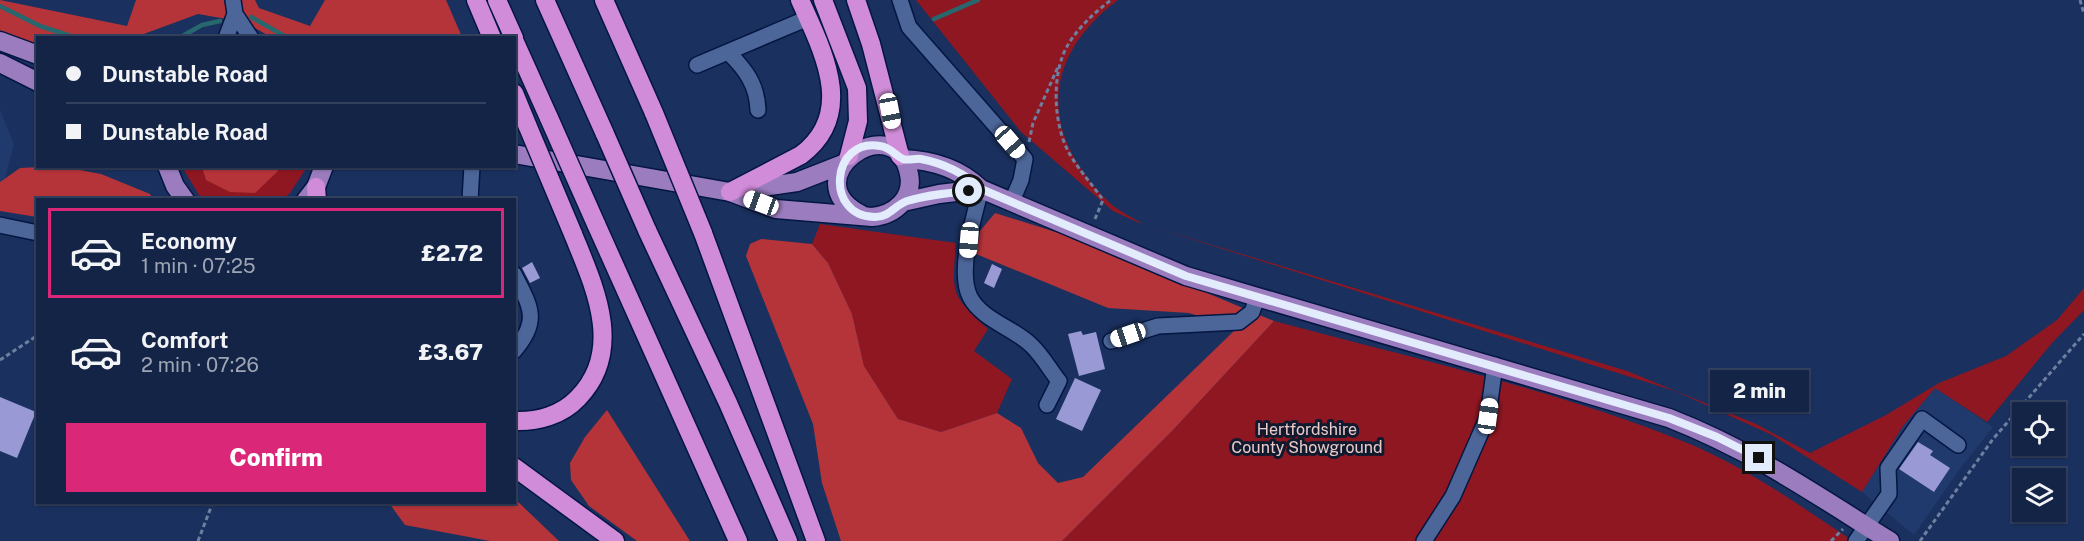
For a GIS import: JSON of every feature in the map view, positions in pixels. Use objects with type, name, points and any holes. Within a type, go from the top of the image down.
[{"type":"highway","points":[[476,0],[491,36]]},
{"type":"highway","points":[[497,0],[513,36]]},
{"type":"highway","points":[[545,0],[647,230],[728,403],[788,541]]},
{"type":"highway","points":[[604,0],[704,233],[816,541]]},
{"type":"highway","points":[[730,192],[810,148],[824,129],[829,115],[831,79],[800,0]]},
{"type":"highway","points":[[823,0],[857,88],[858,121],[846,160]]},
{"type":"highway","points":[[856,0],[871,44],[902,158]]},
{"type":"highway","points":[[516,44],[738,541]]},
{"type":"highway","points":[[516,98],[573,234],[602,316],[603,350],[591,383],[567,407],[542,418],[516,421]]},
{"type":"highway","points":[[516,468],[615,541]]},
{"type":"main road","points":[[0,41],[36,54]]},
{"type":"main road","points":[[0,63],[36,81]]},
{"type":"main road","points":[[730,192],[797,182],[846,160],[866,146],[878,145],[890,148],[902,158],[910,182],[903,202]]},
{"type":"main road","points":[[516,154],[730,192],[776,209],[886,215],[903,202],[939,194],[981,189]]},
{"type":"main road","points":[[902,158],[922,159],[968,176],[981,189],[1167,268],[1257,298],[1495,365],[1669,418],[1717,437],[1759,458],[1862,534],[1890,541]]},
{"type":"main road","points":[[846,160],[838,180],[841,195],[848,206],[862,215]]},
{"type":"main road","points":[[154,168],[180,193]]},
{"type":"main road","points":[[168,168],[180,193]]},
{"type":"main road","points":[[317,186],[335,168]]},
{"type":"street","points":[[900,0],[909,27],[1025,159],[1021,180],[1012,201]]},
{"type":"street","points":[[227,36],[234,7]]},
{"type":"street","points":[[234,7],[250,36]]},
{"type":"street","points":[[698,65],[808,18]]},
{"type":"street","points":[[729,52],[745,69],[752,81],[758,110]]},
{"type":"street","points":[[470,198],[471,168]]},
{"type":"street","points":[[981,189],[969,240],[967,288],[970,298],[979,309],[1031,345],[1059,381],[1047,405]]},
{"type":"street","points":[[0,225],[36,233]]},
{"type":"street","points":[[516,278],[529,304],[532,316],[529,330],[516,348]]},
{"type":"street","points":[[1111,341],[1158,326],[1239,322],[1252,312],[1257,298]]},
{"type":"street","points":[[1424,541],[1453,496],[1488,416],[1495,365]]},
{"type":"street","points":[[1862,534],[1889,494],[1888,468],[1922,419],[1958,445]]},
{"type":"path","points":[[1025,159],[1033,123],[1068,44],[1094,13],[1111,0]]},
{"type":"path","points":[[2080,0],[2084,14]]},
{"type":"path","points":[[1060,63],[1057,89],[1058,121],[1068,150],[1103,200],[1092,226]]},
{"type":"path","points":[[1920,541],[1993,439],[2084,334]]},
{"type":"path","points":[[0,360],[36,336]]},
{"type":"path","points":[[198,541],[212,504]]},
{"type":"shaded area","points":[[0,0],[127,26],[136,0],[255,0],[259,8],[310,26],[325,0],[446,0],[462,36],[269,36],[244,22],[198,14],[140,36],[36,36],[36,46],[0,32]]},
{"type":"shaded area","points":[[0,110],[14,144],[5,178],[0,182]]},
{"type":"shaded area","points":[[20,168],[70,168],[101,174],[150,194],[152,198],[36,198],[36,217],[0,211],[0,182]]},
{"type":"shaded area","points":[[203,168],[279,168],[255,193],[230,192],[206,180]]},
{"type":"shaded area","points":[[995,213],[1081,240],[1274,321],[1173,430],[1062,541],[841,541],[822,483],[813,424],[746,256],[750,244],[761,239],[812,244],[828,263],[852,314],[864,366],[898,419],[941,432],[997,413],[1021,428],[1038,463],[1058,483],[1083,477],[1237,328],[1189,313],[1108,308],[976,254],[980,231]]},
{"type":"shaded area","points":[[1935,388],[1993,427],[1959,470],[1914,535],[1862,492],[1903,426]]},
{"type":"shaded area","points":[[607,410],[690,541],[637,541],[589,506],[571,480],[570,463],[585,437]]},
{"type":"shaded area","points":[[516,500],[559,541],[490,541],[405,525],[390,504],[516,504]]},
{"type":"green space","points":[[916,0],[1118,0],[1092,23],[1073,48],[1062,74],[1058,100],[1062,127],[1072,153],[1089,179],[1112,205],[1143,224],[1113,211],[1021,132]]},
{"type":"green space","points":[[183,168],[306,168],[284,198],[205,198],[199,195]]},
{"type":"green space","points":[[820,224],[956,243],[954,283],[956,292],[966,308],[988,329],[974,351],[1012,379],[997,413],[941,432],[898,419],[864,366],[852,314],[828,263],[812,244]]},
{"type":"green space","points":[[1154,227],[1627,371],[1756,424],[1810,453],[1886,415],[1939,383],[2006,356],[2057,320],[2084,288],[2084,310],[2052,343],[1987,422],[1935,388],[1903,426],[1862,492],[1772,435],[1675,391]]},
{"type":"green space","name":"Hertfordshire County Showground","points":[[1274,321],[1533,390],[1635,423],[1685,442],[1729,463],[1792,500],[1853,541],[1062,541],[1173,430]]},
{"type":"building","points":[[532,262],[540,278],[530,283],[522,268]]},
{"type":"building","points":[[992,264],[1002,269],[994,288],[984,283]]},
{"type":"building","points":[[1081,331],[1083,335],[1096,332],[1105,369],[1079,376],[1068,334]]},
{"type":"building","points":[[1075,378],[1101,390],[1082,431],[1056,419]]},
{"type":"building","points":[[0,397],[36,412],[17,458],[0,451]]},
{"type":"building","points":[[1918,442],[1933,451],[1930,455],[1950,468],[1934,492],[1899,469]]},
{"type":"waterway","points":[[934,19],[978,0]]},
{"type":"waterway","points":[[0,6],[40,26],[71,36]]},
{"type":"waterway","points":[[251,17],[284,36]]},
{"type":"waterway","points":[[183,36],[202,25],[220,21]]},
{"type":"route","points":[[969,191],[939,194],[903,202],[896,210],[886,215],[872,217],[862,215],[848,206],[841,195],[838,180],[843,164],[856,150],[878,145],[890,148],[903,159],[922,159],[968,176],[981,189],[1186,276],[1669,418],[1717,437],[1759,458]]}]
